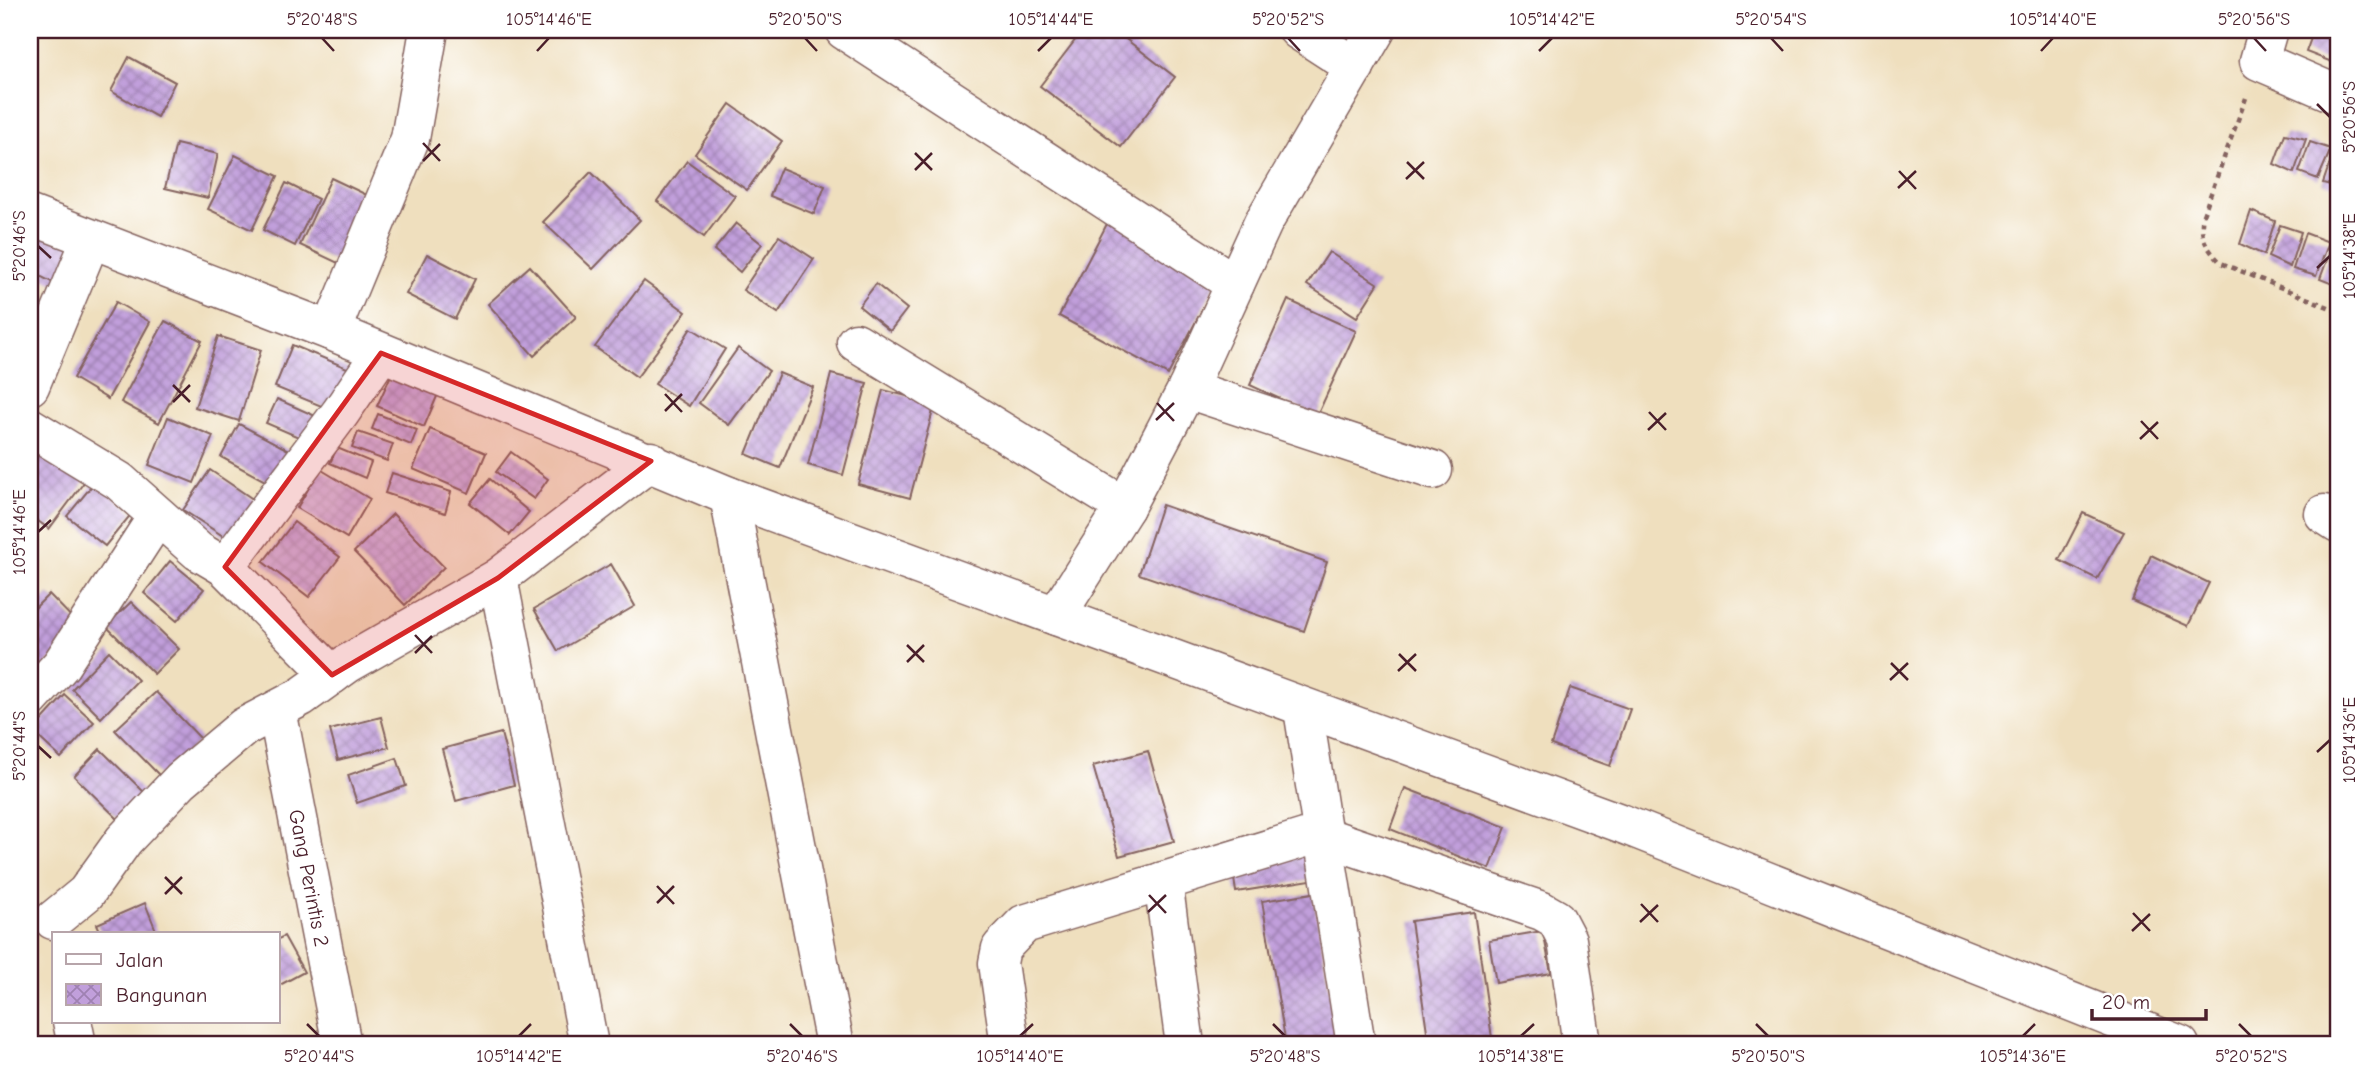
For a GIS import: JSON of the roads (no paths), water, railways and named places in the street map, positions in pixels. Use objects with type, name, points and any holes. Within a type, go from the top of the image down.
[{"type":"street","points":[[331,331],[410,138],[429,30]]},
{"type":"street","points":[[844,30],[1235,284]]},
{"type":"street","points":[[1298,30],[1354,67]]},
{"type":"street","points":[[1056,616],[1125,507],[1187,389],[1263,223],[1376,30]]},
{"type":"street","points":[[2263,45],[2338,95]]},
{"type":"street","points":[[30,215],[331,331],[651,461],[729,496],[1303,709],[1623,824],[2180,1045]]},
{"type":"street","points":[[30,386],[90,239]]},
{"type":"street","points":[[856,342],[1125,507]]},
{"type":"street","points":[[225,567],[341,412],[381,353]]},
{"type":"street","points":[[1187,389],[1433,470]]},
{"type":"street","points":[[30,427],[119,481],[198,551],[225,567],[332,675]]},
{"type":"street","points":[[46,920],[86,893],[124,841],[181,780],[244,727],[498,578],[651,461]]},
{"type":"street","points":[[729,496],[835,1045]]},
{"type":"street","points":[[30,699],[61,665],[157,517]]},
{"type":"street","points":[[498,578],[589,1045]]},
{"type":"street","points":[[1303,709],[1356,1045]]},
{"type":"street","name":"Gang Perintis 2","points":[[277,710],[342,1045]]},
{"type":"street","points":[[1010,1045],[998,963],[1000,948],[1009,936],[1024,924],[1322,835],[1542,911],[1556,919],[1567,940],[1582,1045]]},
{"type":"street","points":[[1163,881],[1185,1045]]},
{"type":"street","points":[[72,1023],[77,1045]]}]
